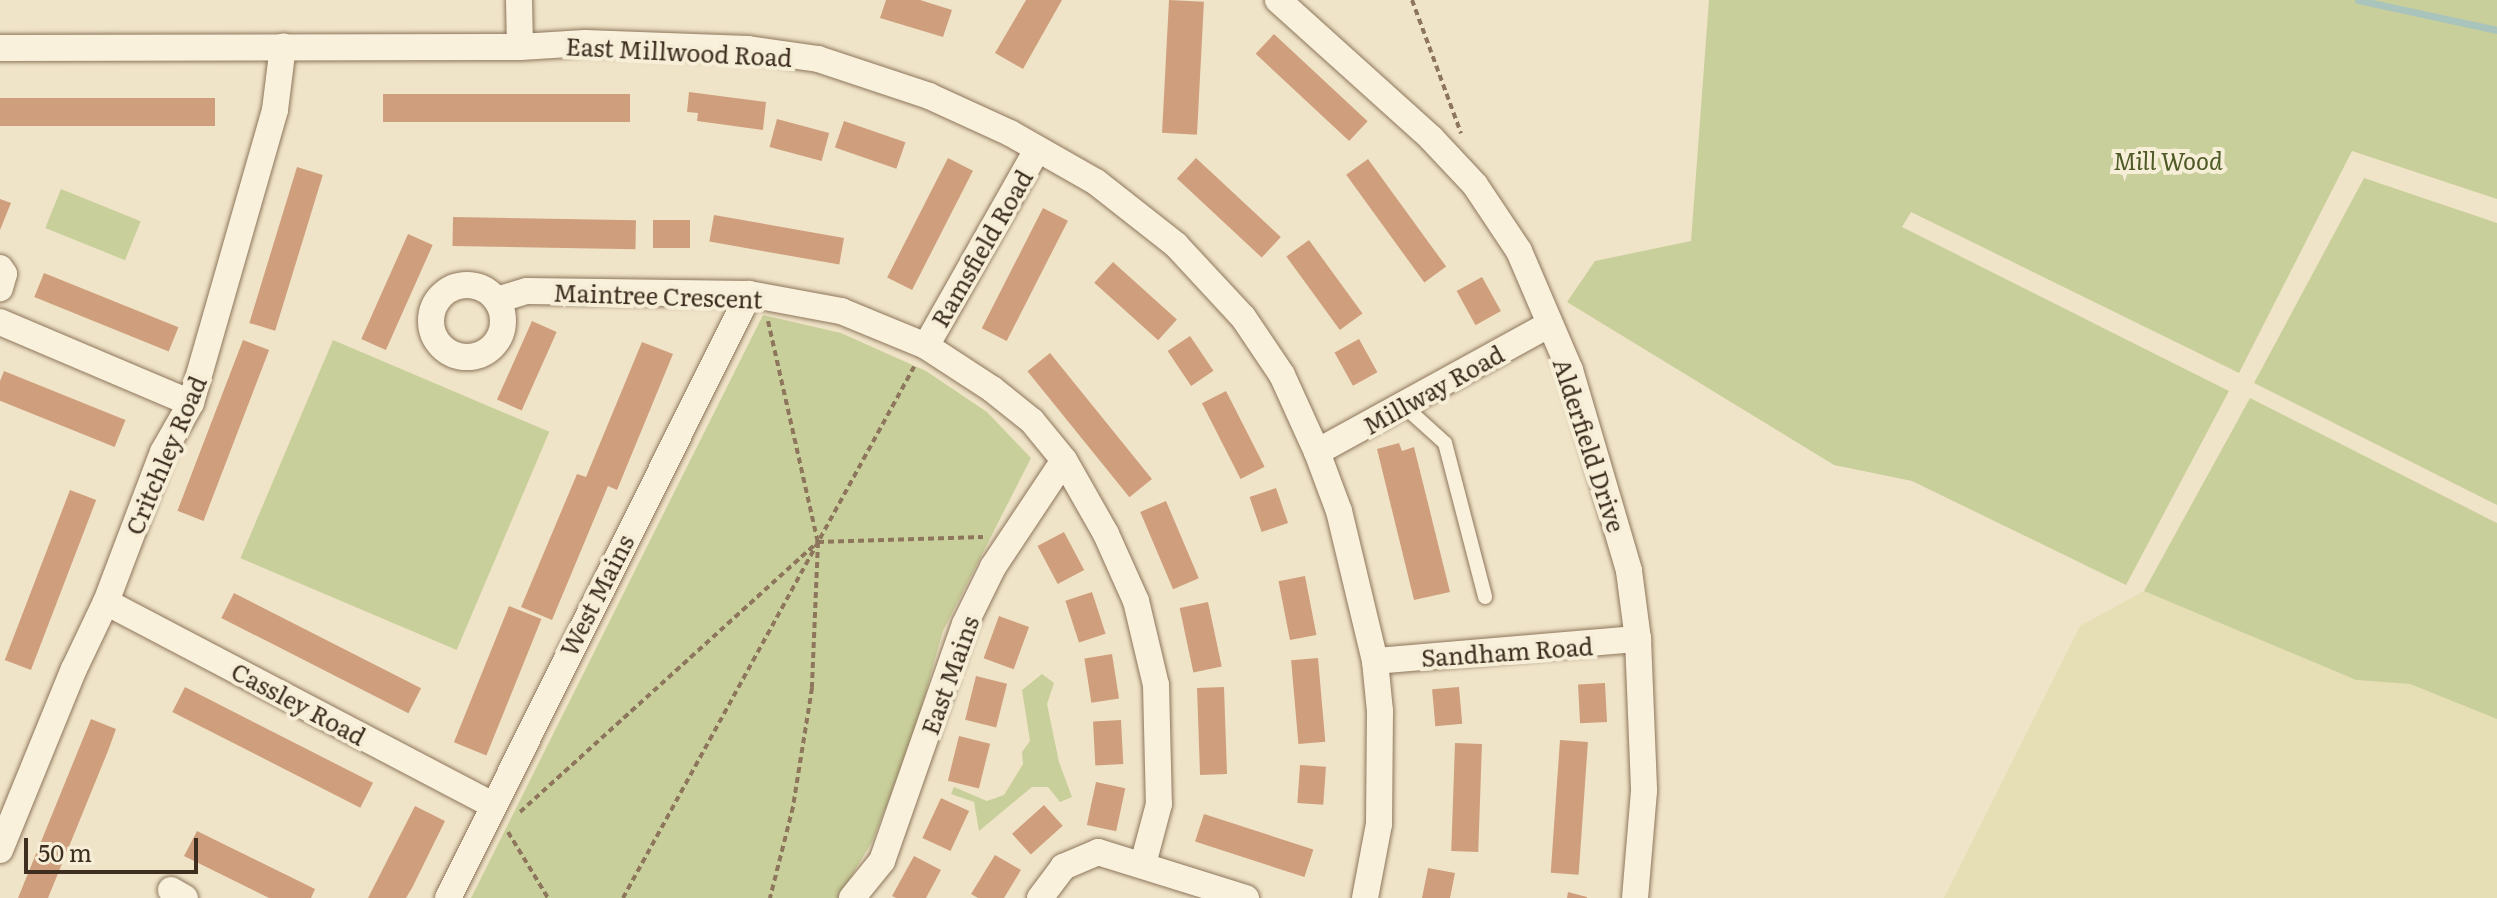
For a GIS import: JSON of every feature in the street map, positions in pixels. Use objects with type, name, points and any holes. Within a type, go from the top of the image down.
[{"type":"street","points":[[519,0],[520,47]]},
{"type":"street","name":"Alderfield Drive","points":[[1278,0],[1431,138],[1475,185],[1519,251],[1548,325],[1570,370],[1629,571],[1638,639],[1644,791],[1635,898]]},
{"type":"street","name":"East Millwood Road","points":[[0,48],[520,47],[585,43],[748,49],[818,59],[929,96],[1010,133],[1096,182],[1176,245],[1243,317],[1282,375],[1317,452],[1339,511],[1375,661],[1380,711],[1379,824],[1365,898]]},
{"type":"street","name":"Critchley Road","points":[[0,850],[9,802],[106,602],[163,452],[191,403],[275,110],[283,46]]},
{"type":"street","name":"Ramsfield Road","points":[[926,346],[1037,150]]},
{"type":"street","points":[[0,268],[4,274],[0,288]]},
{"type":"street","name":"Maintree Crescent","points":[[497,300],[527,291],[755,295],[841,311],[926,346],[992,389],[1032,421],[1064,460],[1106,534],[1136,601],[1156,685],[1159,804],[1143,864]]},
{"type":"street","name":"West Mains","points":[[448,898],[504,810],[755,295]]},
{"type":"street","points":[[0,322],[191,403]]},
{"type":"street","name":"Millway Road","points":[[1317,452],[1548,325]]},
{"type":"street","name":"East Mains","points":[[852,898],[882,861],[965,624],[993,567],[1064,460]]},
{"type":"street","name":"Cassley Road","points":[[106,602],[504,810]]},
{"type":"street","name":"Sandham Road","points":[[1375,661],[1638,639]]},
{"type":"street","points":[[1040,898],[1063,867],[1098,852],[1246,898]]},
{"type":"lane","points":[[1404,406],[1445,443],[1485,597]]},
{"type":"path","points":[[1412,0],[1465,144]]},
{"type":"path","points":[[755,295],[818,542],[812,688],[793,807],[770,898]]},
{"type":"path","points":[[623,898],[926,346]]},
{"type":"path","points":[[548,898],[504,810],[818,542],[1013,537]]},
{"type":"shaded area","points":[[2144,591],[2356,680],[2410,684],[2497,719],[2497,898],[1944,898],[2080,626]]},
{"type":"green space","name":"Mill Wood","points":[[1709,0],[2497,0],[2497,199],[2352,151],[2239,373],[1911,212],[1902,227],[2229,391],[2126,585],[1912,481],[1834,465],[1567,302],[1595,261],[1691,241]]},
{"type":"green space","points":[[2364,178],[2497,223],[2497,505],[2254,383]]},
{"type":"green space","points":[[61,189],[141,221],[125,260],[45,228]]},
{"type":"green space","points":[[763,315],[841,333],[926,371],[987,412],[1031,458],[943,631],[911,744],[872,842],[838,898],[471,898]]},
{"type":"green space","points":[[333,340],[549,432],[457,650],[240,558]]},
{"type":"green space","points":[[2250,398],[2497,523],[2497,719],[2410,684],[2356,680],[2144,591]]},
{"type":"green space","points":[[1042,674],[1054,683],[1047,704],[1059,762],[1072,797],[1060,802],[1048,787],[1032,787],[979,831],[974,802],[951,794],[954,787],[987,801],[1004,795],[1023,764],[1022,752],[1030,741],[1022,690]]},
{"type":"building","points":[[886,0],[920,0],[952,10],[943,37],[880,18]]},
{"type":"building","points":[[1026,0],[1062,0],[1023,69],[995,53]]},
{"type":"building","points":[[1169,0],[1204,2],[1197,135],[1162,133]]},
{"type":"building","points":[[1274,34],[1368,121],[1349,141],[1256,54]]},
{"type":"building","points":[[689,92],[766,102],[763,130],[697,121],[698,113],[687,112]]},
{"type":"building","points":[[383,94],[630,94],[630,122],[383,122]]},
{"type":"building","points":[[0,98],[215,98],[215,126],[0,126]]},
{"type":"building","points":[[777,119],[829,133],[822,161],[769,147]]},
{"type":"building","points":[[844,121],[905,142],[896,169],[835,147]]},
{"type":"building","points":[[948,158],[973,171],[912,290],[887,277]]},
{"type":"building","points":[[1196,158],[1281,237],[1262,258],[1177,178]]},
{"type":"building","points":[[1368,159],[1446,267],[1424,282],[1346,175]]},
{"type":"building","points":[[297,167],[323,175],[275,331],[249,323]]},
{"type":"building","points":[[0,199],[11,203],[0,230]]},
{"type":"building","points":[[1043,208],[1068,221],[1007,341],[982,328]]},
{"type":"building","points":[[714,215],[844,238],[839,265],[709,242]]},
{"type":"building","points":[[453,217],[636,220],[635,249],[452,246]]},
{"type":"building","points":[[653,220],[690,220],[690,248],[653,248]]},
{"type":"building","points":[[408,234],[433,245],[386,350],[361,339]]},
{"type":"building","points":[[1309,240],[1362,314],[1340,330],[1286,256]]},
{"type":"building","points":[[1113,262],[1177,320],[1158,340],[1094,283]]},
{"type":"building","points":[[44,273],[178,327],[169,351],[34,297]]},
{"type":"building","points":[[1482,277],[1501,311],[1476,325],[1457,291]]},
{"type":"building","points":[[532,321],[557,332],[522,411],[497,400]]},
{"type":"building","points":[[1190,336],[1213,371],[1191,386],[1168,351]]},
{"type":"building","points":[[1359,339],[1377,372],[1353,386],[1335,353]]},
{"type":"building","points":[[243,340],[269,350],[204,521],[177,511]]},
{"type":"building","points":[[642,342],[673,354],[617,490],[608,486],[552,620],[521,607],[577,474],[586,477]]},
{"type":"building","points":[[1050,353],[1152,479],[1129,497],[1027,371]]},
{"type":"building","points":[[4,371],[125,420],[115,447],[0,401],[0,381]]},
{"type":"building","points":[[1226,391],[1265,467],[1241,479],[1202,403]]},
{"type":"building","points":[[1399,443],[1402,451],[1414,447],[1450,592],[1414,600],[1377,449]]},
{"type":"building","points":[[1276,488],[1288,523],[1262,532],[1250,497]]},
{"type":"building","points":[[70,490],[96,500],[31,670],[5,660]]},
{"type":"building","points":[[1166,501],[1199,578],[1173,589],[1140,512]]},
{"type":"building","points":[[1064,532],[1084,570],[1058,584],[1038,546]]},
{"type":"building","points":[[1305,576],[1316,635],[1290,640],[1278,581]]},
{"type":"building","points":[[1092,592],[1106,634],[1079,642],[1065,601]]},
{"type":"building","points":[[234,593],[421,688],[408,713],[221,618]]},
{"type":"building","points":[[1208,602],[1222,667],[1193,673],[1180,608]]},
{"type":"building","points":[[509,606],[541,619],[486,755],[454,742]]},
{"type":"building","points":[[999,616],[1029,627],[1014,669],[984,658]]},
{"type":"building","points":[[1112,654],[1119,698],[1091,703],[1084,658]]},
{"type":"building","points":[[1318,658],[1325,742],[1298,744],[1291,660]]},
{"type":"building","points":[[976,676],[1007,684],[996,727],[965,720]]},
{"type":"building","points":[[1605,683],[1607,722],[1580,723],[1578,684]]},
{"type":"building","points":[[185,687],[373,783],[360,808],[172,712]]},
{"type":"building","points":[[1224,687],[1227,774],[1200,775],[1197,688]]},
{"type":"building","points":[[1459,687],[1462,724],[1435,726],[1432,689]]},
{"type":"building","points":[[91,719],[116,729],[108,751],[48,898],[18,898]]},
{"type":"building","points":[[1121,720],[1123,764],[1095,765],[1093,721]]},
{"type":"building","points":[[959,736],[990,744],[979,788],[948,781]]},
{"type":"building","points":[[1560,740],[1588,742],[1579,875],[1551,873]]},
{"type":"building","points":[[1455,743],[1482,744],[1478,852],[1451,851]]},
{"type":"building","points":[[1300,765],[1326,767],[1323,805],[1297,803]]},
{"type":"building","points":[[1096,782],[1125,788],[1116,831],[1087,825]]},
{"type":"building","points":[[941,798],[969,811],[951,851],[922,838]]},
{"type":"building","points":[[1044,805],[1063,826],[1031,855],[1012,834]]},
{"type":"building","points":[[415,806],[445,821],[412,888],[406,898],[368,898]]},
{"type":"building","points":[[1204,814],[1313,850],[1304,877],[1195,842]]},
{"type":"building","points":[[197,831],[315,889],[311,898],[269,898],[184,856]]},
{"type":"building","points":[[995,855],[1021,870],[1004,898],[978,898],[971,894]]},
{"type":"building","points":[[914,856],[941,870],[926,898],[896,898],[892,896]]},
{"type":"building","points":[[1428,868],[1455,873],[1450,898],[1422,898]]},
{"type":"building","points":[[1568,892],[1587,897],[1587,898],[1567,898]]},
{"type":"waterway","points":[[2358,0],[2497,30]]}]
